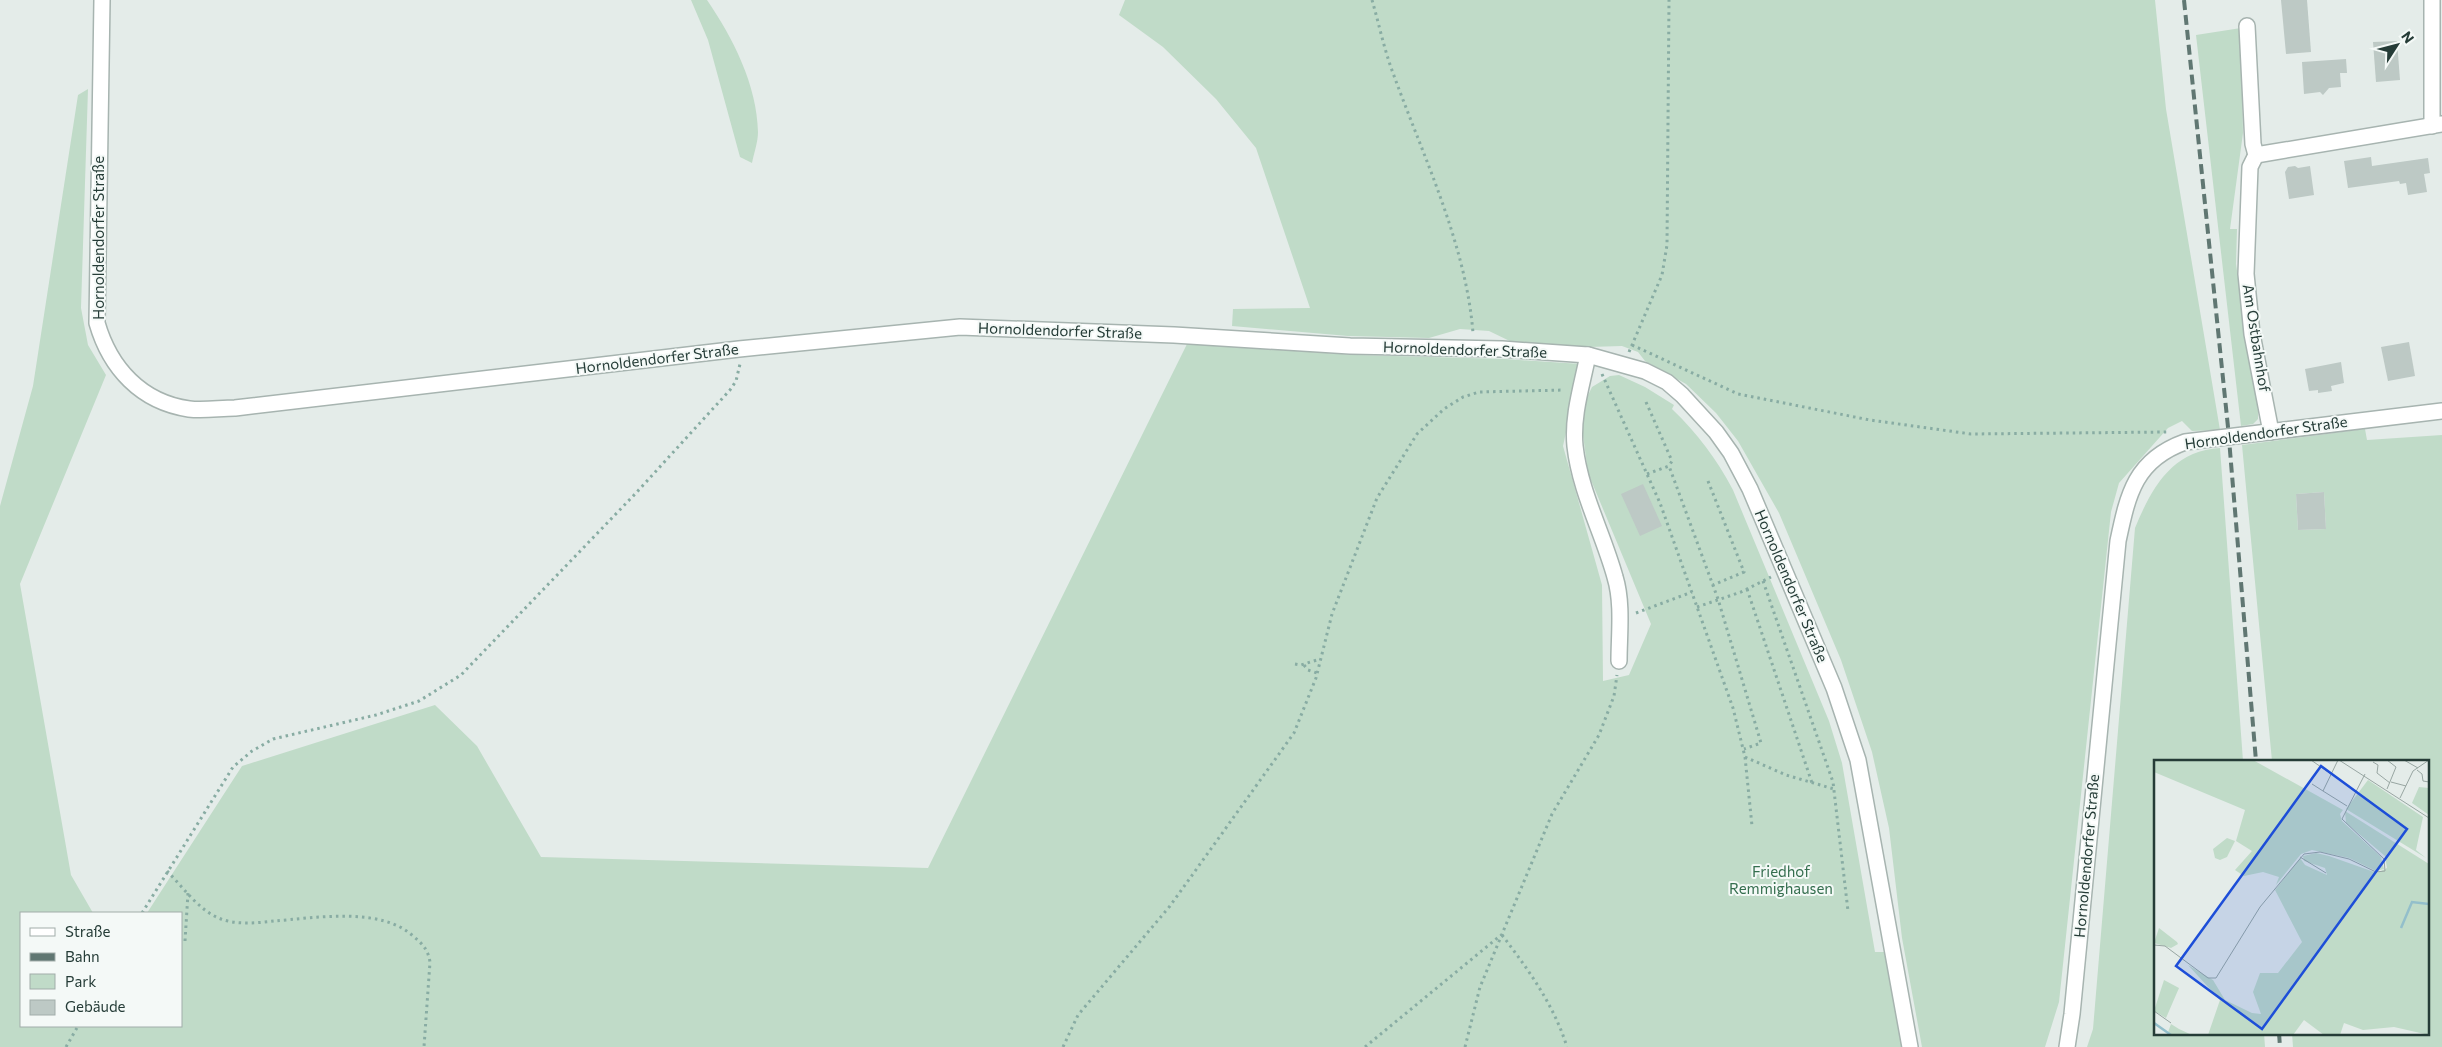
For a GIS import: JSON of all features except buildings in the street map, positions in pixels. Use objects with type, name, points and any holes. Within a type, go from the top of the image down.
[{"type":"street","name":"Hornoldendorfer Straße","points":[[102,0],[97,323],[103,344],[128,380],[142,391],[156,398],[189,409],[235,408],[739,350],[960,327],[1174,335],[1350,346],[1474,349],[1592,356],[1645,371],[1667,382],[1698,410],[1731,453],[1750,489],[1834,688],[1858,760],[1910,1047]]},
{"type":"street","points":[[2256,155],[2437,125],[2432,0]]},
{"type":"street","name":"Am Ostbahnhof","points":[[2247,26],[2252,144],[2256,155],[2250,167],[2246,274],[2252,334],[2271,432]]},
{"type":"street","points":[[1592,356],[1576,410],[1575,444],[1579,474],[1616,580],[1620,619],[1618,661]]},
{"type":"street","name":"Hornoldendorfer Straße","points":[[2067,1047],[2072,1014],[2118,541],[2130,493],[2144,469],[2154,459],[2174,446],[2197,440],[2442,411]]},
{"type":"path","points":[[1372,0],[1392,72],[1436,186],[1454,242],[1471,309],[1474,349]]},
{"type":"path","points":[[1637,335],[1662,275],[1667,245],[1669,0]]},
{"type":"path","points":[[1632,345],[1738,394],[1870,420],[1971,434],[2173,432]]},
{"type":"path","points":[[143,912],[233,767],[252,752],[273,739],[376,715],[419,702],[461,675],[636,493],[730,390],[736,381],[740,366],[739,350]]},
{"type":"path","points":[[1592,356],[1660,503],[1733,708],[1746,757],[1752,826]]},
{"type":"path","points":[[1063,1047],[1078,1015],[1170,906],[1264,779],[1294,733],[1317,673],[1332,614],[1377,498],[1417,434],[1444,409],[1463,397],[1479,392],[1581,390]]},
{"type":"path","points":[[1646,402],[1672,461],[1669,466],[1647,474]]},
{"type":"path","points":[[1669,466],[1718,599],[1761,743],[1744,749]]},
{"type":"path","points":[[1708,481],[1744,572],[1713,585]]},
{"type":"path","points":[[1697,607],[1747,589],[1785,571]]},
{"type":"path","points":[[1762,581],[1822,744],[1834,789],[1848,911]]},
{"type":"path","points":[[1747,589],[1813,784]]},
{"type":"path","points":[[1620,619],[1692,592]]},
{"type":"path","points":[[1295,664],[1304,665],[1321,659]]},
{"type":"path","points":[[1465,1047],[1480,987],[1552,814],[1599,735],[1614,696],[1618,661]]},
{"type":"path","points":[[1304,665],[1308,670],[1317,673]]},
{"type":"path","points":[[1746,757],[1813,784],[1834,789]]},
{"type":"path","points":[[167,871],[200,905],[221,919],[250,923],[328,917],[366,918],[391,922],[408,931],[428,952],[430,962],[424,1047]]},
{"type":"path","points":[[184,941],[188,892]]},
{"type":"path","points":[[1365,1047],[1501,934]]},
{"type":"path","points":[[1501,934],[1538,985],[1563,1033],[1567,1047]]},
{"type":"path","points":[[66,1047],[77,1027]]},
{"type":"green space","points":[[691,0],[707,0],[726,30],[742,63],[757,114],[757,144],[752,163],[740,157],[708,40]]},
{"type":"green space","points":[[1125,0],[2155,0],[2166,109],[2220,430],[2192,431],[2182,421],[2168,428],[2119,483],[2111,512],[2059,1002],[2045,1047],[1922,1047],[1902,938],[1889,828],[1872,752],[1841,660],[1779,513],[1738,441],[1716,413],[1686,384],[1645,361],[1638,352],[1622,346],[1589,347],[1516,344],[1489,331],[1460,329],[1429,338],[1348,336],[1232,326],[1233,309],[1310,308],[1256,148],[1216,99],[1163,47],[1119,15]]},
{"type":"green space","points":[[2241,28],[2243,133],[2230,229],[2237,229],[2236,264],[2258,419],[2253,424],[2241,426],[2196,35]]},
{"type":"green space","name":"Friedhof Remmighausen","points":[[88,89],[81,308],[88,345],[106,375],[20,584],[71,875],[92,912],[20,912],[20,1027],[182,1027],[182,912],[148,912],[242,766],[435,705],[477,746],[541,857],[928,868],[1187,344],[1357,355],[1505,359],[1581,364],[1563,446],[1602,585],[1603,681],[1629,675],[1651,624],[1588,473],[1580,412],[1592,387],[1610,376],[1619,375],[1645,387],[1674,405],[1672,409],[1706,447],[1733,490],[1829,721],[1842,763],[1875,952],[1884,952],[1904,1047],[0,1047],[0,506],[33,386],[78,95]]},
{"type":"green space","points":[[2365,429],[2367,440],[2442,435],[2442,1047],[2293,1047],[2292,1034],[2430,1034],[2430,760],[2272,760],[2242,445]],"holes":[[[2324,492],[2326,529],[2298,530],[2296,494]]]},
{"type":"green space","points":[[2220,448],[2243,760],[2154,760],[2154,1034],[2264,1034],[2265,1047],[2087,1047],[2093,1029],[2135,528],[2157,485],[2166,474],[2176,464],[2189,456]]},
{"type":"railway","points":[[2184,0],[2228,427],[2256,760]]},
{"type":"railway","points":[[2279,1034],[2280,1047]]}]
